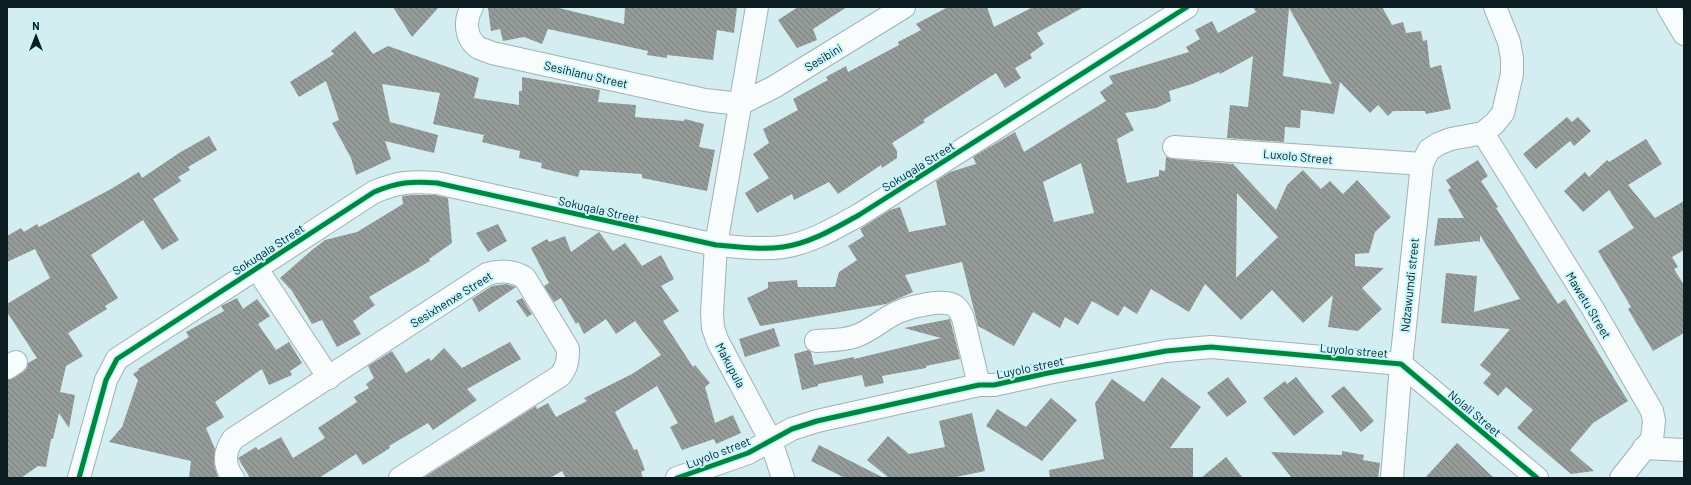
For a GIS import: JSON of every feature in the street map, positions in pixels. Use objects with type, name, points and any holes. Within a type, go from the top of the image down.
[{"type":"street","name":"Sesihlanu Street","points":[[472,7],[467,15],[466,26],[470,38],[479,48],[492,53],[705,100],[740,104]]},
{"type":"street","points":[[716,245],[758,7]]},
{"type":"street","name":"Sesibini","points":[[740,104],[774,87],[904,7]]},
{"type":"street","name":"Sokuqala Street","points":[[79,478],[106,380],[117,359],[374,192],[391,185],[412,181],[437,183],[716,245],[751,248],[783,247],[805,242],[834,229],[859,215],[1187,7]]},
{"type":"street","points":[[1483,133],[1495,123],[1503,113],[1512,74],[1512,58],[1509,42],[1496,7]]},
{"type":"street","points":[[1668,7],[1684,34]]},
{"type":"street","name":"Ndzawumdi street","points":[[1392,478],[1401,364],[1422,164],[1429,150],[1438,144],[1451,139],[1483,133]]},
{"type":"street","name":"Mawetu Street","points":[[1483,133],[1593,310],[1652,411],[1654,421],[1652,440],[1621,478]]},
{"type":"street","name":"Luxolo Street","points":[[1174,147],[1331,159],[1422,164]]},
{"type":"street","name":"Makupula","points":[[716,245],[712,313],[715,335],[771,441],[783,478]]},
{"type":"street","points":[[257,269],[328,378]]},
{"type":"street","name":"Sesixhenxe Street","points":[[233,478],[228,470],[225,456],[227,447],[233,439],[487,274],[496,271],[508,271],[525,278],[568,349],[566,368],[560,376],[400,478]]},
{"type":"street","points":[[816,340],[840,340],[857,336],[898,312],[914,307],[943,303],[954,305],[960,311],[963,318],[978,385]]},
{"type":"street","name":"Luyolo street","points":[[677,478],[748,453],[792,429],[817,421],[978,385],[994,385],[1063,370],[1166,351],[1211,347],[1401,364]]},
{"type":"street","name":"Nolali Street","points":[[1401,364],[1537,478]]},
{"type":"street","points":[[1644,448],[1684,450]]},
{"type":"building","points":[[393,7],[439,7],[412,37]]},
{"type":"building","points":[[555,7],[624,24],[625,7],[737,7],[734,33],[717,30],[713,60],[667,55],[667,58],[647,55],[648,51],[548,29],[542,44],[524,37],[503,41],[500,29],[491,31],[488,8]]},
{"type":"building","points":[[798,7],[847,7],[813,29],[817,40],[797,48],[778,20]]},
{"type":"building","points":[[948,7],[987,7],[994,27],[1033,7],[1084,7],[1037,33],[1044,44],[1030,54],[1032,58],[1015,68],[1021,78],[1005,88],[996,73],[923,120],[925,122],[892,143],[897,151],[897,158],[882,168],[881,165],[838,194],[829,182],[794,200],[792,194],[757,213],[745,193],[769,178],[753,154],[769,143],[763,129],[798,110],[793,99],[828,80],[826,77],[846,66],[848,72],[899,45],[898,42],[921,30],[916,24]]},
{"type":"building","points":[[1253,7],[1382,7],[1392,25],[1403,22],[1406,33],[1421,31],[1423,41],[1427,40],[1430,68],[1441,65],[1451,109],[1426,114],[1425,111],[1393,111],[1388,116],[1378,105],[1370,113],[1340,82],[1334,114],[1301,110],[1300,128],[1285,127],[1284,142],[1227,138],[1230,105],[1248,107],[1253,56],[1220,74],[1219,72],[1192,84],[1169,91],[1171,101],[1156,108],[1125,113],[1134,130],[1117,139],[1127,183],[1159,176],[1159,170],[1165,171],[1166,157],[1173,159],[1233,164],[1276,210],[1287,185],[1303,170],[1321,189],[1330,181],[1343,194],[1357,180],[1391,217],[1375,232],[1369,253],[1355,254],[1355,266],[1384,268],[1362,288],[1382,309],[1358,331],[1328,327],[1333,295],[1303,323],[1272,290],[1241,320],[1205,284],[1189,312],[1151,289],[1137,314],[1124,306],[1118,316],[1092,301],[1078,325],[1065,317],[1060,328],[1033,312],[1014,346],[978,326],[962,262],[905,275],[913,292],[886,304],[760,326],[747,298],[768,288],[768,282],[797,280],[798,287],[835,287],[839,272],[857,260],[848,246],[864,236],[860,229],[890,210],[900,207],[909,232],[946,225],[936,181],[950,172],[976,164],[973,157],[1015,132],[1024,152],[1106,101],[1100,92],[1113,83],[1109,76],[1189,52],[1186,47],[1200,39],[1195,30],[1212,21],[1218,33],[1256,12]],"holes":[[[1289,8],[1332,84],[1283,76]],[[1081,163],[1094,213],[1054,222],[1043,182]],[[1237,193],[1278,237],[1236,278]]]},
{"type":"building","points":[[355,31],[373,54],[388,46],[479,78],[474,98],[519,105],[519,91],[522,91],[522,77],[600,90],[598,102],[636,105],[635,117],[684,121],[685,119],[704,124],[699,147],[715,150],[707,191],[642,178],[642,174],[580,170],[578,177],[541,168],[542,163],[519,158],[520,151],[482,142],[484,135],[433,124],[440,93],[382,84],[390,122],[438,135],[434,153],[385,141],[391,159],[356,175],[351,158],[332,123],[339,120],[326,81],[299,97],[290,82],[334,54],[331,51]]},
{"type":"building","points":[[1567,117],[1572,122],[1578,117],[1591,131],[1574,146],[1570,141],[1536,169],[1523,154]]},
{"type":"building","points":[[209,136],[217,150],[188,167],[190,170],[178,177],[181,181],[153,199],[179,240],[162,250],[143,220],[91,255],[118,298],[105,306],[107,309],[68,333],[83,356],[66,366],[60,392],[75,395],[69,428],[59,413],[53,439],[51,439],[46,467],[38,466],[21,478],[7,478],[7,380],[14,378],[23,372],[27,368],[28,363],[37,358],[7,312],[7,304],[50,278],[35,249],[7,262],[7,236],[21,228],[24,232],[37,224],[39,227],[111,189],[139,172],[142,178],[179,153]]},
{"type":"building","points":[[1646,139],[1662,164],[1628,185],[1655,218],[1684,201],[1684,250],[1672,257],[1678,267],[1674,269],[1684,285],[1684,333],[1653,351],[1628,309],[1631,307],[1598,251],[1634,228],[1609,190],[1583,212],[1564,191],[1585,172],[1589,177],[1607,160],[1609,162]]},
{"type":"building","points":[[1478,160],[1488,176],[1481,181],[1498,207],[1496,208],[1558,304],[1565,299],[1628,401],[1593,423],[1570,450],[1594,471],[1571,474],[1517,428],[1533,410],[1506,387],[1498,396],[1483,383],[1491,374],[1480,365],[1510,329],[1441,323],[1446,273],[1477,276],[1474,312],[1520,299],[1480,235],[1480,243],[1479,241],[1434,246],[1438,218],[1464,218],[1448,190],[1451,188],[1446,180]]},
{"type":"building","points":[[435,195],[448,198],[452,243],[429,259],[430,261],[369,297],[375,305],[353,321],[361,334],[337,347],[322,320],[312,324],[292,291],[280,278],[325,240],[357,232],[403,204],[402,196]]},
{"type":"building","points":[[498,224],[507,241],[488,252],[476,233]]},
{"type":"building","points":[[599,232],[613,251],[625,243],[642,266],[661,255],[674,279],[661,286],[679,311],[663,321],[693,367],[695,365],[710,383],[705,387],[715,423],[733,415],[741,433],[716,444],[714,439],[682,450],[670,427],[678,423],[657,386],[615,412],[634,450],[637,449],[645,470],[641,472],[643,478],[566,478],[562,471],[550,478],[423,478],[536,406],[537,409],[548,403],[556,417],[587,401],[584,398],[632,374],[661,355],[635,321],[616,334],[606,319],[584,334],[578,322],[576,324],[561,298],[554,302],[544,286],[549,283],[531,248],[547,239],[549,242],[565,236],[571,252]]},
{"type":"building","points":[[506,284],[516,287],[479,312],[472,299],[492,286]]},
{"type":"building","points":[[237,298],[243,309],[257,299],[270,316],[258,324],[276,350],[289,342],[302,363],[290,371],[292,375],[269,385],[262,369],[215,402],[224,417],[206,428],[215,449],[214,464],[218,478],[189,478],[191,461],[109,442],[122,427],[138,380],[133,374],[139,370],[138,369],[189,337],[186,332],[224,311],[221,306]]},
{"type":"building","points":[[522,298],[532,314],[527,317],[516,301]]},
{"type":"building","points":[[950,319],[960,359],[926,366],[926,368],[882,376],[884,383],[865,387],[862,375],[818,384],[818,386],[802,390],[794,354],[808,350],[811,352],[814,365],[854,357],[854,359],[941,338],[904,328]]},
{"type":"building","points":[[774,328],[780,346],[745,357],[739,339]]},
{"type":"building","points":[[510,342],[521,359],[467,389],[477,400],[433,430],[428,423],[389,446],[390,448],[363,465],[356,454],[319,478],[250,478],[238,458],[256,447],[258,450],[281,437],[293,458],[325,438],[318,428],[357,402],[354,397],[369,388],[366,384],[374,378],[368,366],[392,351],[406,373],[429,358],[431,361],[444,348],[462,368]]},
{"type":"building","points":[[1162,377],[1201,407],[1170,448],[1193,448],[1193,478],[1050,478],[1049,470],[1104,459],[1095,403],[1112,379],[1144,402]]},
{"type":"building","points":[[1228,377],[1247,402],[1227,417],[1207,393]]},
{"type":"building","points":[[1296,377],[1324,412],[1294,436],[1263,398],[1285,381],[1287,384]]},
{"type":"building","points":[[1344,386],[1374,421],[1361,432],[1331,396]]},
{"type":"building","points":[[1051,398],[1077,420],[1042,461],[986,426],[997,409],[1026,427]]},
{"type":"building","points":[[972,413],[985,471],[951,478],[889,478],[867,460],[888,436],[909,454],[945,447],[939,421]]},
{"type":"building","points":[[1457,443],[1494,478],[1425,478]]},
{"type":"building","points":[[819,445],[884,478],[845,478],[811,461]]},
{"type":"building","points":[[1342,451],[1364,455],[1363,460],[1380,463],[1378,478],[1292,478],[1271,452],[1342,455]]},
{"type":"building","points":[[1226,457],[1243,478],[1201,478]]},
{"type":"cycle path","points":[[79,478],[106,380],[117,359],[374,192],[390,186],[405,183],[437,183],[716,245],[750,248],[783,247],[793,245],[813,239],[859,215],[1187,7]]},
{"type":"cycle path","points":[[677,478],[748,453],[792,429],[817,421],[979,385],[994,385],[1048,373],[1166,351],[1211,347],[1401,364],[1537,478]]}]
